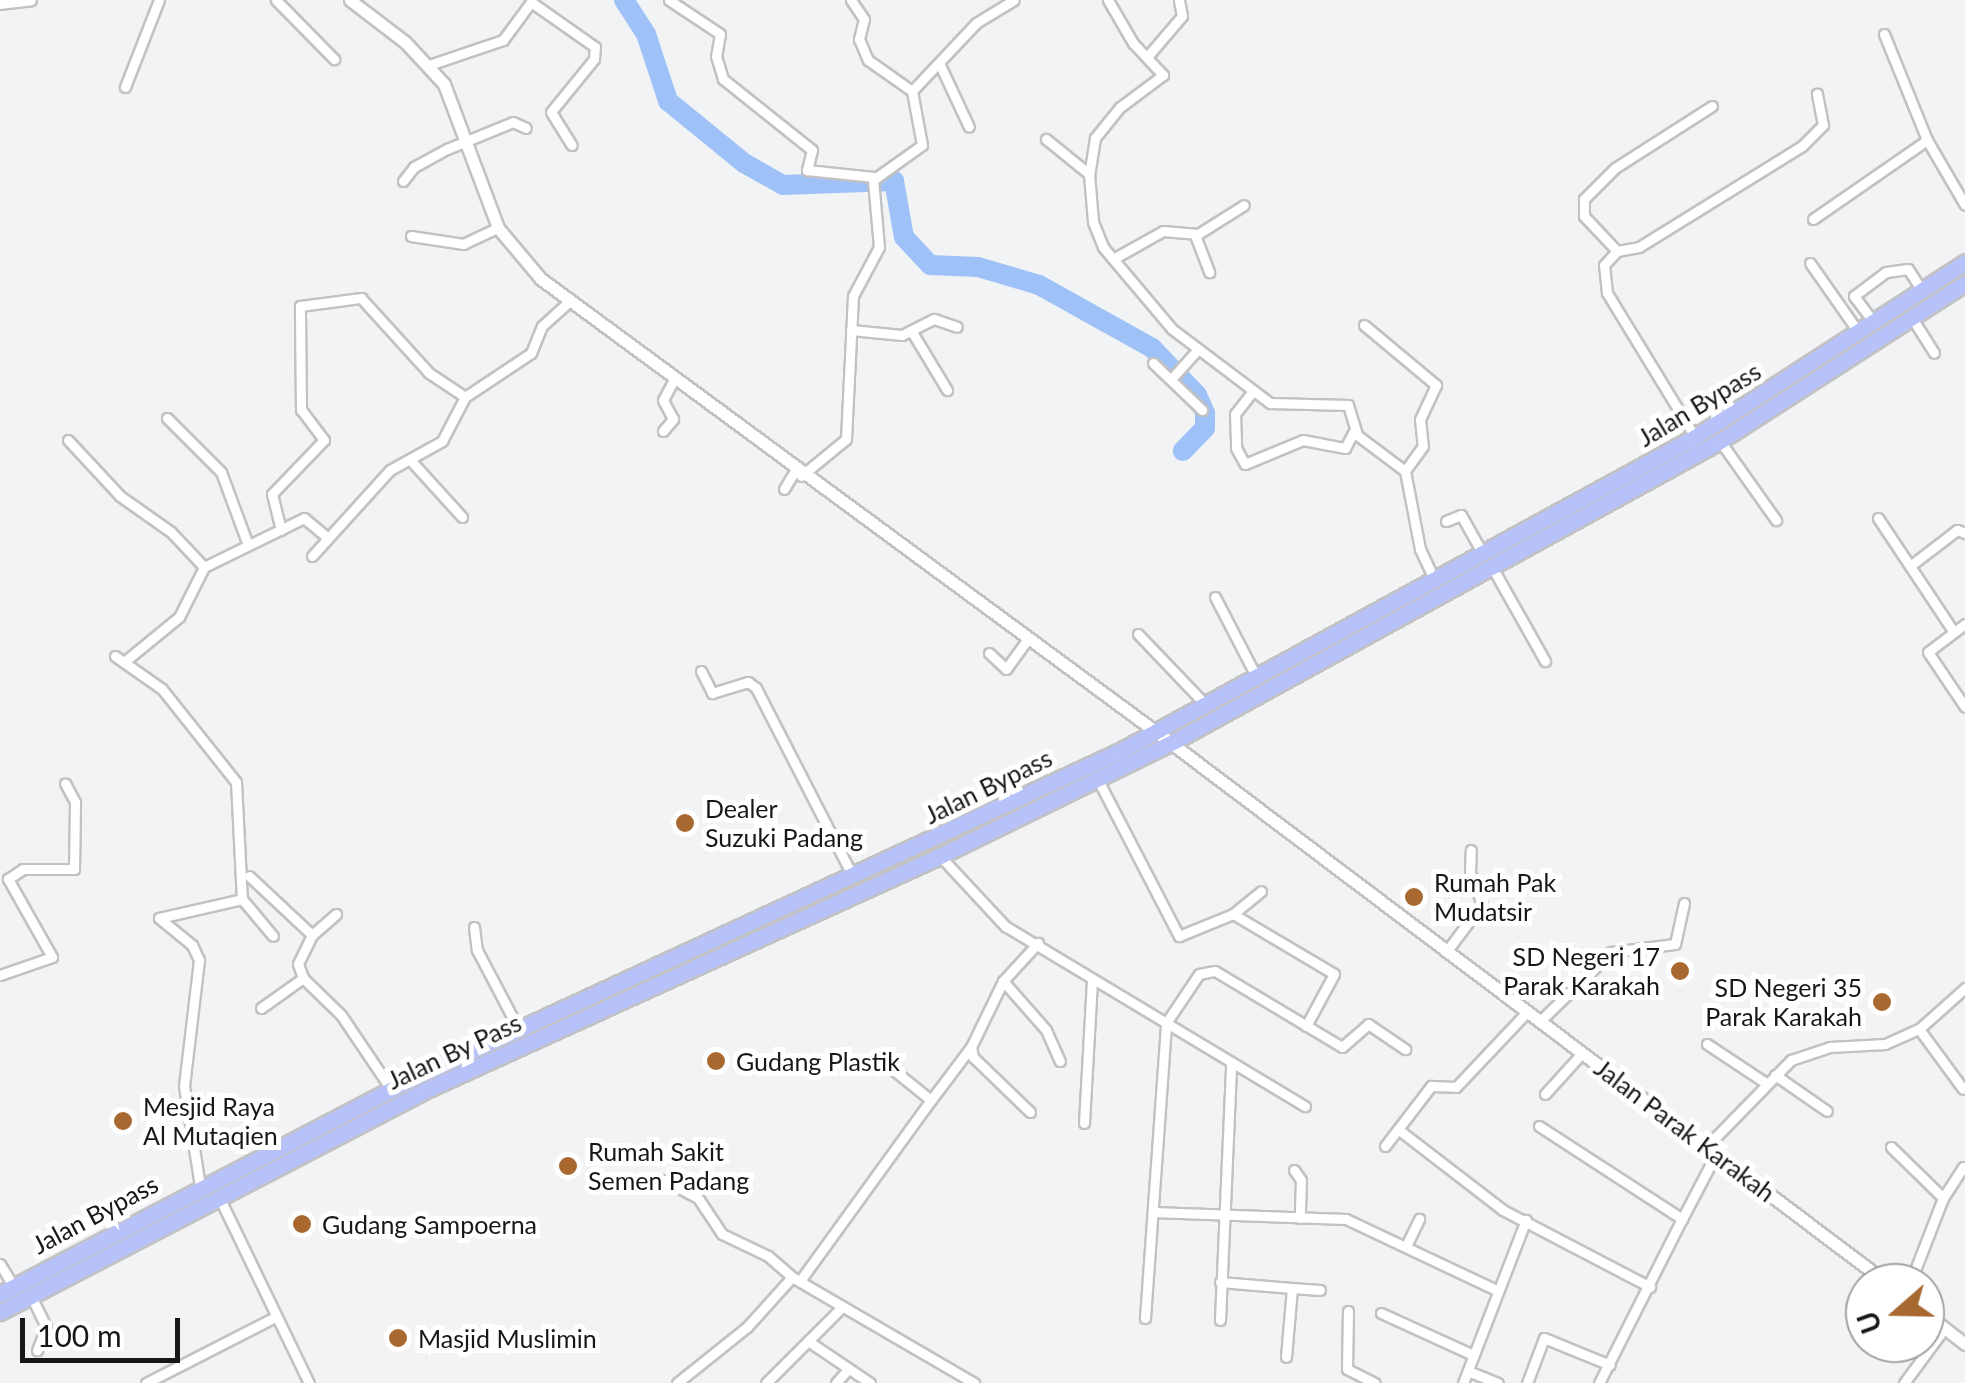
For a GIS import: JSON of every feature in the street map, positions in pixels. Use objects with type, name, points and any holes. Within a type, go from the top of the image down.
[{"type":"highway","name":"Jalan Bypass","points":[[1557,522],[1860,335],[1965,262]]},
{"type":"highway","points":[[1488,561],[1557,522],[1720,442],[1965,283]]},
{"type":"highway","name":"Jalan Bypass","points":[[7,1290],[200,1186],[391,1090],[526,1025],[854,879],[1152,733],[1434,579],[1488,561]]},
{"type":"highway","name":"Jalan Bypass","points":[[940,856],[1171,743],[1488,561]]},
{"type":"highway","name":"Jalan By Pass","points":[[0,1312],[217,1194],[540,1038],[940,856]]},
{"type":"highway","points":[[526,1025],[540,1038]]},
{"type":"street","points":[[0,4],[31,0]]},
{"type":"street","points":[[124,87],[158,0]]},
{"type":"street","points":[[276,0],[334,59]]},
{"type":"street","points":[[350,0],[429,65],[453,97],[498,228],[463,244],[411,236]]},
{"type":"street","points":[[669,0],[720,34],[716,56],[723,79],[812,150],[807,170],[873,180],[922,145],[912,91],[868,60],[859,39],[864,19],[851,0]]},
{"type":"street","points":[[912,91],[976,23],[1014,0]]},
{"type":"street","points":[[1108,0],[1163,74],[1105,123],[1089,174],[1093,222],[1113,259],[1197,350],[1254,391],[1281,406],[1348,405],[1354,432],[1405,471],[1420,549],[1434,579]]},
{"type":"street","points":[[1147,56],[1182,16],[1179,0]]},
{"type":"street","points":[[429,65],[503,40],[532,2],[595,48],[594,59],[551,112],[572,145]]},
{"type":"street","points":[[1884,34],[1927,140],[1965,204]]},
{"type":"street","points":[[940,65],[969,127]]},
{"type":"street","points":[[1695,437],[1608,294],[1602,273],[1617,251],[1639,247],[1802,146],[1822,124],[1818,94]]},
{"type":"street","points":[[1617,251],[1584,216],[1584,199],[1615,168],[1712,106]]},
{"type":"street","points":[[403,181],[420,162],[466,141],[512,122],[526,128]]},
{"type":"street","points":[[1046,139],[1089,174]]},
{"type":"street","points":[[1813,219],[1927,140]]},
{"type":"street","points":[[784,488],[798,473],[846,439],[853,296],[879,247],[873,180]]},
{"type":"street","points":[[1113,259],[1162,231],[1195,234],[1244,205]]},
{"type":"street","name":"Jalan Parak Karakah","points":[[498,228],[570,302],[1152,733],[1171,743],[1861,1263]]},
{"type":"street","points":[[1195,234],[1210,272]]},
{"type":"street","points":[[1810,263],[1860,335]]},
{"type":"street","points":[[1875,324],[1854,296],[1886,272],[1908,269],[1922,292]]},
{"type":"street","points":[[281,530],[272,494],[324,440],[302,410],[300,306],[362,298],[429,373],[465,396]]},
{"type":"street","points":[[312,556],[390,470],[413,463],[442,441],[465,396],[531,353],[542,326],[570,302]]},
{"type":"street","points":[[851,330],[912,332],[934,318],[957,327]]},
{"type":"street","points":[[1912,318],[1934,354]]},
{"type":"street","points":[[1364,325],[1436,385],[1420,419],[1422,446],[1405,471]]},
{"type":"street","points":[[912,332],[947,390]]},
{"type":"street","points":[[1176,374],[1197,350]]},
{"type":"street","points":[[1153,363],[1176,374],[1202,410]]},
{"type":"street","points":[[663,431],[674,418],[663,400],[674,379]]},
{"type":"street","points":[[1254,391],[1236,414],[1236,448],[1245,464],[1303,440],[1345,448],[1354,432]]},
{"type":"street","points":[[167,418],[221,472],[248,545]]},
{"type":"street","points":[[68,440],[120,496],[171,532],[204,567]]},
{"type":"street","points":[[1720,442],[1776,520]]},
{"type":"street","points":[[413,463],[462,517]]},
{"type":"street","points":[[1446,521],[1461,515],[1544,661]]},
{"type":"street","points":[[273,936],[242,900],[236,782],[162,689],[120,659],[179,617],[204,567],[306,517],[327,536]]},
{"type":"street","points":[[1878,518],[1954,630]]},
{"type":"street","points":[[1910,566],[1958,530],[1965,533]]},
{"type":"street","points":[[1215,597],[1256,676]]},
{"type":"street","points":[[1965,624],[1928,652],[1965,707]]},
{"type":"street","points":[[1138,634],[1205,704]]},
{"type":"street","points":[[990,653],[1006,669],[1027,640]]},
{"type":"street","points":[[700,671],[712,692],[748,682],[756,688],[854,879]]},
{"type":"street","points":[[1098,780],[1160,891],[1178,936],[1233,914],[1261,891]]},
{"type":"street","points":[[0,975],[52,957],[8,879],[23,869],[74,869],[74,802],[66,784]]},
{"type":"street","points":[[1446,952],[1482,904],[1470,873],[1471,850]]},
{"type":"street","points":[[940,856],[987,912],[1092,981],[1304,1106]]},
{"type":"street","points":[[249,876],[312,935]]},
{"type":"street","points":[[200,1186],[184,1089],[199,960],[192,944],[159,918],[242,900]]},
{"type":"street","points":[[1538,1022],[1611,952],[1675,944],[1684,903]]},
{"type":"street","points":[[336,914],[312,935],[298,964],[303,978],[341,1015],[391,1090]]},
{"type":"street","points":[[1233,914],[1334,974],[1306,1026]]},
{"type":"street","points":[[474,927],[478,950],[526,1025]]},
{"type":"street","points":[[676,1383],[747,1327],[797,1278],[971,1047],[1003,981],[1038,943]]},
{"type":"street","points":[[1145,1318],[1166,1022],[1209,970],[1342,1046],[1372,1024],[1405,1049]]},
{"type":"street","points":[[261,1008],[303,978]]},
{"type":"street","points":[[1003,981],[1046,1030],[1060,1062]]},
{"type":"street","points":[[1084,1123],[1092,981]]},
{"type":"street","points":[[1599,1383],[1650,1287],[1713,1148],[1766,1083],[1810,1052],[1885,1044],[1919,1029],[1965,988]]},
{"type":"street","points":[[1385,1146],[1432,1086],[1456,1087],[1526,1013]]},
{"type":"street","points":[[1919,1029],[1963,1088]]},
{"type":"street","points":[[1707,1044],[1766,1083]]},
{"type":"street","points":[[971,1047],[972,1057],[1030,1112]]},
{"type":"street","points":[[1545,1094],[1582,1054]]},
{"type":"street","points":[[1220,1320],[1231,1062]]},
{"type":"street","points":[[892,1068],[931,1100]]},
{"type":"street","points":[[1776,1074],[1827,1111]]},
{"type":"street","points":[[1539,1126],[1682,1219]]},
{"type":"street","points":[[1398,1130],[1503,1210],[1650,1287]]},
{"type":"street","points":[[1891,1147],[1943,1198]]},
{"type":"street","points":[[1918,1263],[1943,1198],[1963,1166]]},
{"type":"street","points":[[1294,1170],[1301,1180],[1300,1218]]},
{"type":"street","points":[[664,1180],[698,1198],[722,1234],[768,1256],[842,1307],[974,1383]]},
{"type":"street","points":[[217,1194],[307,1380],[294,1383]]},
{"type":"street","points":[[1154,1212],[1346,1219],[1407,1244],[1496,1290]]},
{"type":"street","points":[[1407,1244],[1419,1219]]},
{"type":"street","points":[[1463,1383],[1526,1220]]},
{"type":"street","points":[[0,1264],[7,1290]]},
{"type":"street","points":[[1220,1282],[1320,1290]]},
{"type":"street","points":[[1286,1357],[1292,1288]]},
{"type":"street","points":[[31,1296],[46,1327],[37,1350]]},
{"type":"street","points":[[766,1383],[842,1307]]},
{"type":"street","points":[[1348,1311],[1346,1368],[1375,1383]]},
{"type":"street","points":[[1381,1313],[1473,1355]]},
{"type":"street","points":[[146,1383],[275,1317]]},
{"type":"street","points":[[1527,1383],[1544,1338],[1610,1365]]},
{"type":"street","points":[[808,1341],[870,1383]]},
{"type":"street","points":[[836,1383],[848,1369]]},
{"type":"street","points":[[946,1383],[953,1371]]},
{"type":"street","points":[[1468,1371],[1498,1383]]},
{"type":"waterway","points":[[624,0],[646,34],[668,101],[744,163],[783,185],[894,181],[904,237],[930,265],[978,267],[1039,285],[1152,348],[1197,395],[1205,413],[1205,428],[1183,451]]},
{"type":"place","name":"Dealer Suzuki Padang","points":[[685,823]]},
{"type":"place","name":"Rumah Pak Mudatsir","points":[[1414,897]]},
{"type":"place","name":"SD Negeri 17 Parak Karakah","points":[[1680,971]]},
{"type":"place","name":"SD Negeri 35 Parak Karakah","points":[[1882,1002]]},
{"type":"place","name":"Gudang Plastik","points":[[716,1061]]},
{"type":"place","name":"Mesjid Raya Al Mutaqien","points":[[123,1121]]},
{"type":"place","name":"Rumah Sakit Semen Padang","points":[[568,1166]]},
{"type":"place","name":"Gudang Sampoerna","points":[[302,1224]]},
{"type":"place","name":"Masjid Muslimin","points":[[398,1338]]}]
